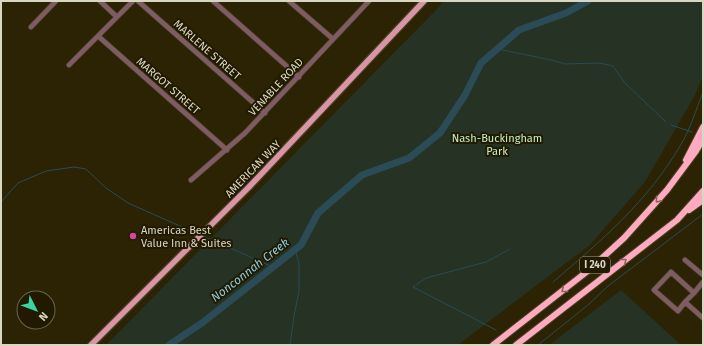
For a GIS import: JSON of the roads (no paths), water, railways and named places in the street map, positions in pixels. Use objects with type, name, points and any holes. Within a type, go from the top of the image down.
[{"type":"highway","points":[[682,169],[703,127]]},
{"type":"highway","name":"I 240","points":[[493,345],[589,270],[612,250],[650,210],[703,139]]},
{"type":"highway","name":"I 240","points":[[516,345],[677,220],[703,191]]},
{"type":"highway","points":[[677,220],[703,200]]},
{"type":"main road","name":"AMERICAN WAY","points":[[91,345],[282,153],[424,1]]},
{"type":"street","points":[[31,27],[56,1]]},
{"type":"street","points":[[100,1],[117,17]]},
{"type":"street","points":[[69,65],[133,1]]},
{"type":"street","name":"MARLENE STREET","points":[[138,1],[265,113]]},
{"type":"street","points":[[212,1],[299,77]]},
{"type":"street","points":[[290,1],[333,39]]},
{"type":"street","name":"VENABLE ROAD","points":[[191,180],[227,150],[265,113],[369,1]]},
{"type":"street","name":"MARGOT STREET","points":[[98,36],[227,150]]},
{"type":"street","points":[[685,260],[703,275]]},
{"type":"street","points":[[694,293],[671,272],[654,290],[678,311],[685,302],[694,293],[703,282]]},
{"type":"street","points":[[685,302],[703,318]]},
{"type":"waterway","name":"Nonconnah Creek","points":[[169,345],[202,323],[301,245],[318,213],[362,175],[409,158],[440,133],[465,95],[481,63],[519,30],[566,13],[588,1]]},
{"type":"waterway","points":[[498,49],[565,64],[600,63],[613,66],[624,82],[666,122]]},
{"type":"waterway","points":[[553,282],[606,235],[653,185],[684,140],[703,92]]},
{"type":"waterway","points":[[671,125],[692,132]]},
{"type":"waterway","points":[[1,202],[18,183],[46,171],[74,167],[86,169],[106,188],[128,203],[198,234]]},
{"type":"waterway","points":[[538,345],[588,305],[608,286],[703,214]]},
{"type":"waterway","points":[[203,236],[273,267]]},
{"type":"waterway","points":[[290,345],[299,291],[299,264],[295,249]]},
{"type":"waterway","points":[[496,330],[413,287],[426,278],[486,262],[510,249]]},
{"type":"place","name":"Americas Best Value Inn & Suites","points":[[133,236]]},
{"type":"park label","name":"Nash-Buckingham Park","points":[[497,144]]}]
